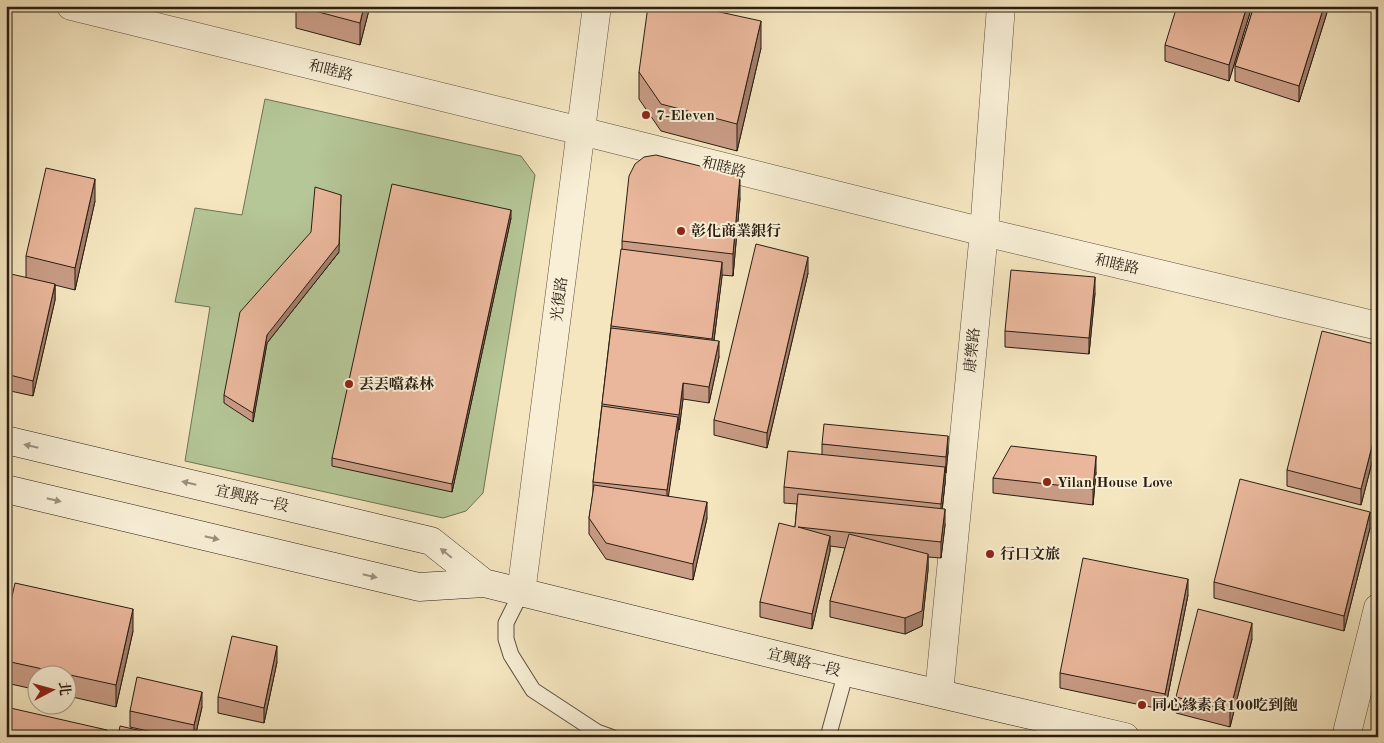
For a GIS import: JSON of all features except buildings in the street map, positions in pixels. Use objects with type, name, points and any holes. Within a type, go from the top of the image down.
[{"type":"street","name":"和睦路","points":[[71,6],[984,232],[1378,326]]},
{"type":"street","name":"光復路","points":[[521,593],[597,6]]},
{"type":"street","name":"康樂路","points":[[938,693],[984,232],[1001,6]]},
{"type":"street","name":"宜興路一段","points":[[6,440],[431,541],[484,583]]},
{"type":"street","name":"宜興路一段","points":[[6,489],[419,587],[484,583],[846,672],[1126,737]]},
{"type":"street","points":[[1346,737],[1378,608]]},
{"type":"lane","points":[[521,593],[506,623],[506,639],[511,655],[533,690],[597,732],[611,737]]},
{"type":"lane","points":[[828,737],[846,672]]},
{"type":"green space","name":"丟丟噹森林","points":[[265,99],[521,156],[535,175],[483,493],[466,511],[443,518],[185,461],[210,307],[175,302],[195,208],[242,215]]},
{"type":"place","name":"7-Eleven","points":[[646,115]]},
{"type":"place","name":"彰化商業銀行","points":[[681,231]]},
{"type":"place","name":"丟丟噹森林","points":[[349,384]]},
{"type":"place","name":"Yilan House Love","points":[[1047,482]]},
{"type":"place","name":"行口文旅","points":[[990,554]]},
{"type":"place","name":"同心緣素食100吃到飽","points":[[1142,705]]}]
